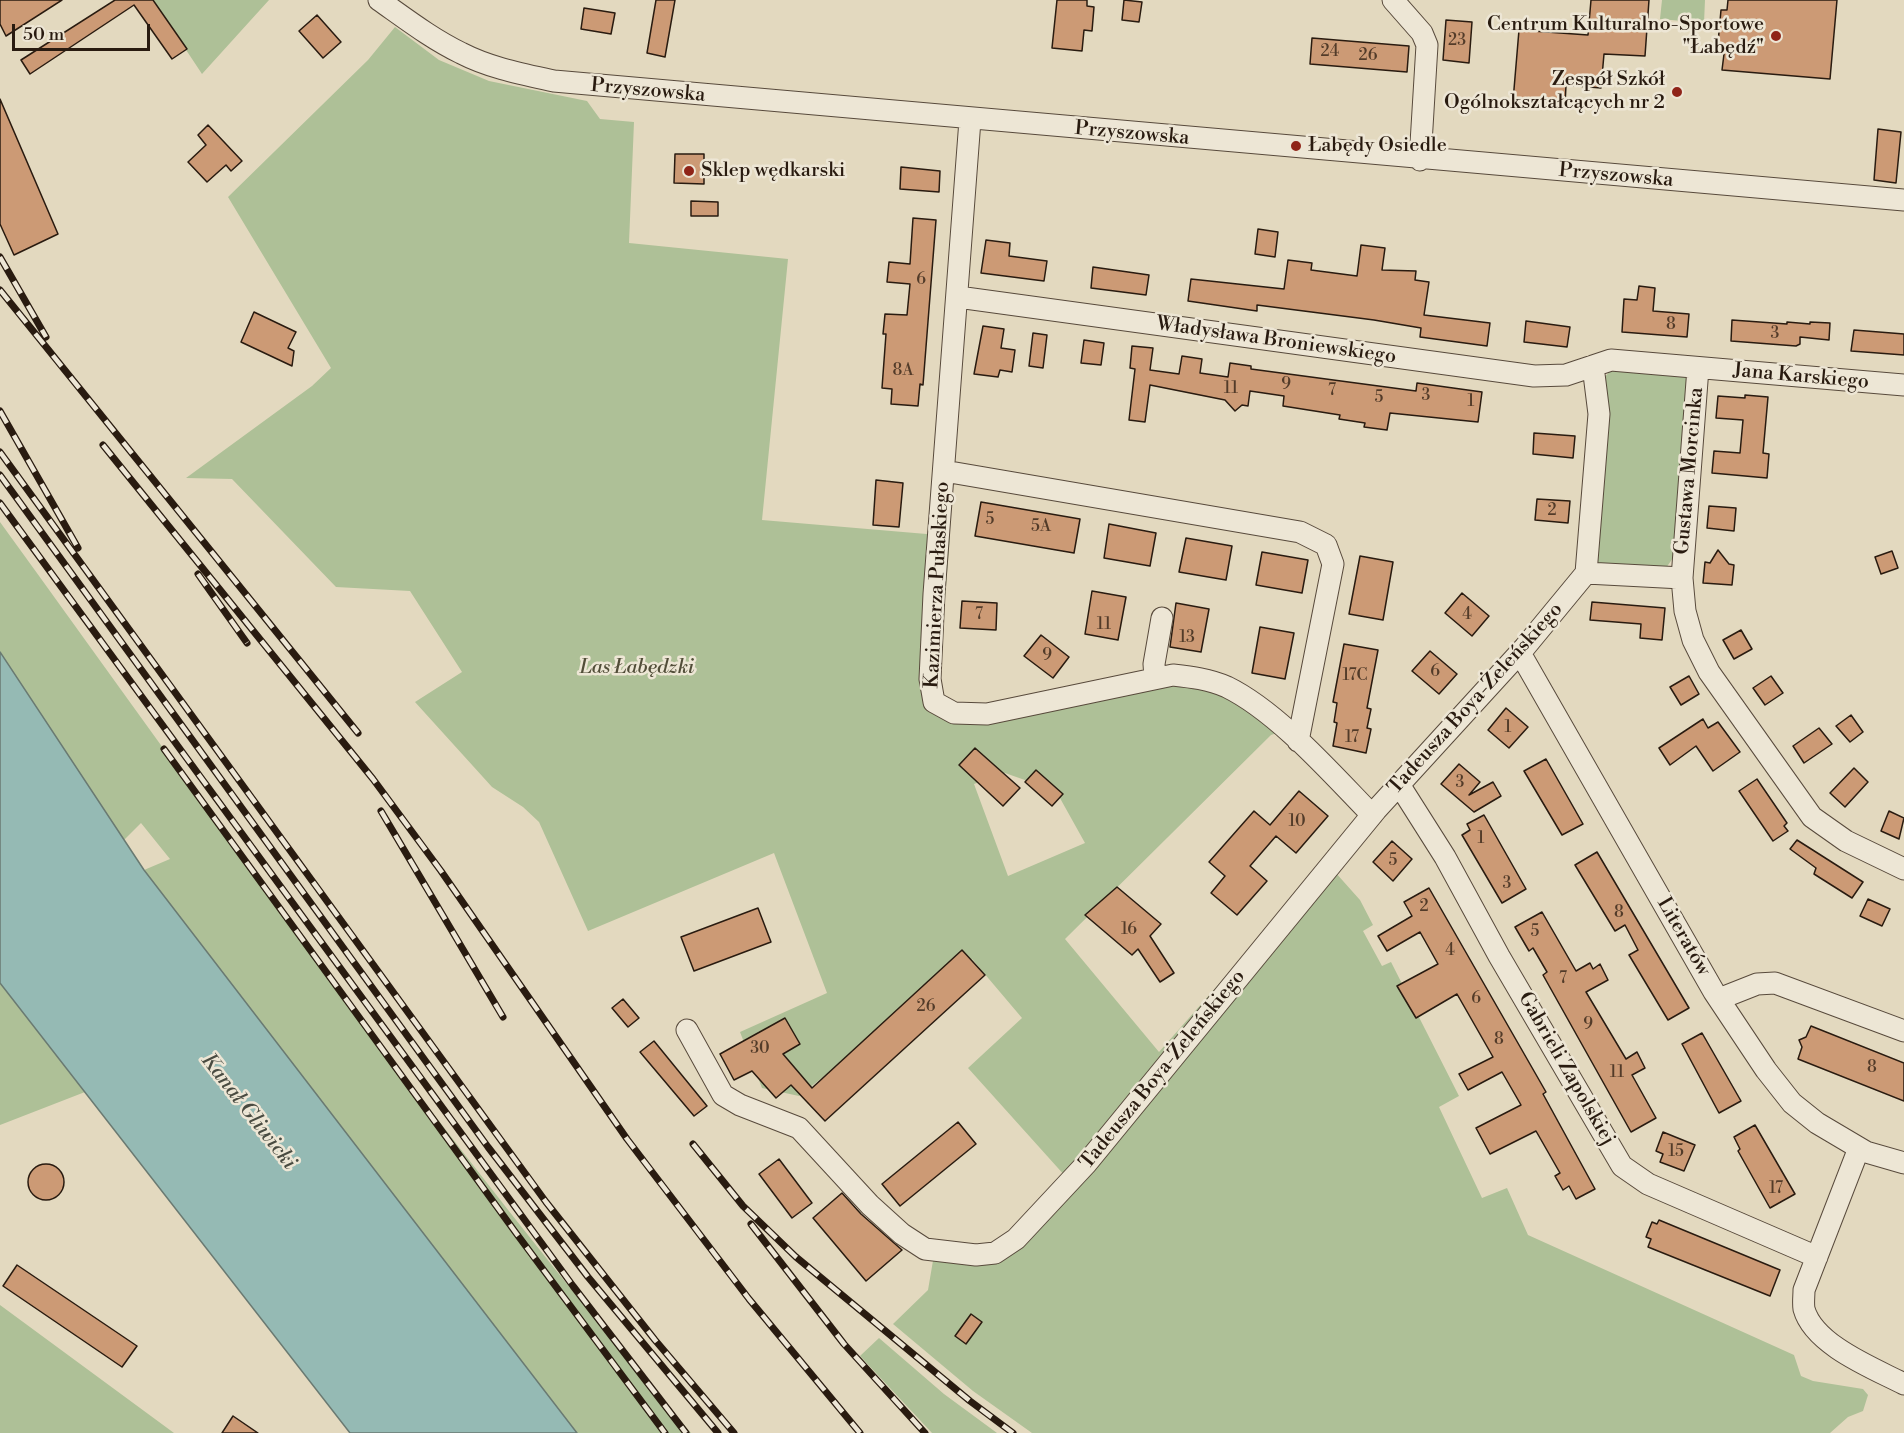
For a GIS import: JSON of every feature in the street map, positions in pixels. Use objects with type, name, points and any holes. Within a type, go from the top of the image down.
[{"type":"street","name":"Przyszowska","points":[[379,0],[430,36],[462,54],[509,71],[554,81],[970,120],[1296,146],[1420,160],[1904,200]]},
{"type":"street","points":[[1393,0],[1422,33],[1427,45],[1420,160]]},
{"type":"street","name":"Kazimierza Pułaskiego","points":[[970,120],[930,679],[934,702],[954,713],[987,714],[1155,678],[1173,675],[1203,678],[1227,687],[1248,700],[1298,741],[1372,815]]},
{"type":"street","name":"Władysława Broniewskiego","points":[[958,297],[1534,376],[1566,375],[1593,366]]},
{"type":"street","name":"Gustawa Morcinka","points":[[1586,573],[1682,578],[1698,368],[1611,360],[1593,366]]},
{"type":"street","points":[[1586,573],[1599,414],[1593,366]]},
{"type":"street","name":"Jana Karskiego","points":[[1698,368],[1904,385]]},
{"type":"street","name":"Kazimierza Pułaskiego","points":[[944,471],[1300,532],[1326,545],[1333,564],[1298,741]]},
{"type":"street","name":"Tadeusza Boya-Żeleńskiego","points":[[687,1030],[723,1095],[740,1105],[799,1128],[870,1205],[902,1234],[925,1249],[976,1255],[994,1253],[1016,1239],[1086,1164],[1372,815],[1520,653],[1586,573]]},
{"type":"street","points":[[1682,578],[1685,611],[1693,640],[1709,672],[1812,817],[1846,841],[1904,869]]},
{"type":"street","points":[[1155,678],[1154,664],[1162,618]]},
{"type":"street","name":"Literatów","points":[[1520,653],[1719,999],[1792,1103],[1817,1123],[1858,1148],[1904,1163]]},
{"type":"street","name":"Gabrieli Zapolskiej","points":[[1400,786],[1445,857],[1499,956],[1622,1166],[1648,1184],[1817,1257]]},
{"type":"street","points":[[1719,999],[1757,984],[1774,983],[1904,1031]]},
{"type":"street","points":[[1858,1148],[1804,1290],[1803,1307],[1810,1323],[1822,1337],[1834,1346],[1904,1384]]},
{"type":"green space","points":[[153,0],[269,0],[202,74]]},
{"type":"green space","points":[[1662,0],[1705,0],[1704,23],[1660,19]]},
{"type":"green space","name":"Las Łabędzki","points":[[395,27],[439,60],[489,81],[587,101],[600,119],[634,122],[629,243],[788,259],[762,520],[950,536],[939,674],[943,697],[963,708],[1182,670],[1296,726],[1271,735],[1065,939],[1159,1052],[1300,892],[1335,872],[1360,900],[1373,925],[1363,931],[1382,966],[1391,962],[1459,1096],[1439,1107],[1482,1198],[1507,1188],[1528,1235],[1794,1355],[1801,1376],[1813,1381],[1863,1389],[1868,1395],[1863,1411],[1848,1417],[1830,1433],[1032,1433],[973,1391],[893,1324],[928,1290],[935,1249],[986,1255],[1075,1187],[968,1068],[1022,1018],[972,959],[799,1096],[762,1088],[740,1032],[827,993],[774,853],[588,931],[539,822],[523,807],[492,787],[415,702],[462,672],[410,591],[336,587],[232,479],[186,478],[312,386],[331,368],[228,197],[368,60]],"holes":[[[1005,773],[1056,791],[1085,843],[1008,876],[974,784]]]},
{"type":"green space","points":[[1613,368],[1685,375],[1688,378],[1675,555],[1666,568],[1605,569],[1596,563],[1600,382]]},
{"type":"green space","points":[[0,522],[251,869],[422,1099],[599,1324],[691,1433],[577,1433],[144,870],[170,859],[141,823],[124,840],[0,652]]},
{"type":"green space","points":[[0,981],[85,1092],[0,1125]]},
{"type":"green space","points":[[0,1305],[174,1433],[0,1433]]},
{"type":"green space","points":[[879,1338],[944,1394],[997,1433],[932,1433],[860,1356]]},
{"type":"water","name":"Kanał Gliwicki","points":[[0,652],[144,870],[577,1433],[350,1433],[0,983]]},
{"type":"building","points":[[0,0],[62,0],[6,36],[0,24]]},
{"type":"building","points":[[115,0],[153,0],[187,49],[172,59],[134,5],[30,74],[21,60]]},
{"type":"building","points":[[656,0],[675,0],[665,57],[647,53]]},
{"type":"building","points":[[1057,0],[1087,0],[1087,6],[1094,7],[1092,31],[1084,30],[1082,51],[1052,48]]},
{"type":"building","points":[[1124,0],[1142,2],[1139,22],[1122,20]]},
{"type":"building","points":[[1591,0],[1649,0],[1645,56],[1604,54],[1601,88],[1566,85],[1565,105],[1513,101],[1519,30],[1588,35]]},
{"type":"building","name":"Centrum Kulturalno-Sportowe \"Łabędź\"","points":[[1728,0],[1837,0],[1830,79],[1722,70],[1724,54],[1717,54],[1721,10],[1727,10]]},
{"type":"building","points":[[584,8],[615,13],[611,34],[581,29]]},
{"type":"building","points":[[317,15],[341,42],[323,58],[299,31]]},
{"type":"building","points":[[1446,20],[1472,22],[1469,63],[1443,60]]},
{"type":"building","points":[[1312,38],[1409,46],[1407,72],[1310,64]]},
{"type":"building","points":[[0,99],[58,234],[14,255],[0,224]]},
{"type":"building","points":[[208,125],[242,161],[231,171],[226,165],[207,182],[188,162],[206,145],[198,135]]},
{"type":"building","points":[[1878,129],[1901,132],[1896,183],[1874,180]]},
{"type":"building","points":[[675,154],[704,154],[704,184],[674,183]]},
{"type":"building","points":[[901,167],[940,171],[939,192],[900,189]]},
{"type":"building","points":[[691,201],[718,202],[718,216],[691,216]]},
{"type":"building","points":[[913,218],[936,220],[923,385],[920,384],[918,406],[891,404],[892,389],[882,388],[886,334],[883,334],[885,314],[907,315],[910,284],[887,282],[889,262],[910,264]]},
{"type":"building","points":[[1258,229],[1278,232],[1275,257],[1255,254]]},
{"type":"building","points":[[986,240],[1010,243],[1009,256],[1047,261],[1044,281],[981,273]]},
{"type":"building","points":[[1361,245],[1385,248],[1382,270],[1416,271],[1415,280],[1429,282],[1424,315],[1490,323],[1487,346],[1420,337],[1421,328],[1374,320],[1257,305],[1257,311],[1188,301],[1191,279],[1284,289],[1288,260],[1312,263],[1311,270],[1357,276]]},
{"type":"building","points":[[1093,267],[1149,275],[1146,295],[1091,288]]},
{"type":"building","points":[[1639,286],[1655,288],[1653,311],[1689,314],[1687,337],[1622,332],[1624,299],[1637,300]]},
{"type":"building","points":[[254,312],[296,332],[288,348],[294,351],[292,366],[241,342]]},
{"type":"building","points":[[1732,320],[1787,324],[1787,322],[1830,323],[1829,340],[1800,337],[1800,344],[1796,346],[1731,341]]},
{"type":"building","points":[[1526,321],[1570,327],[1567,347],[1524,342]]},
{"type":"building","points":[[983,326],[1004,329],[1001,348],[1015,350],[1012,372],[1000,370],[998,377],[974,374]]},
{"type":"building","points":[[1854,330],[1904,334],[1904,355],[1851,351]]},
{"type":"building","points":[[1033,333],[1047,335],[1043,368],[1029,366]]},
{"type":"building","points":[[1084,340],[1104,343],[1101,365],[1081,363]]},
{"type":"building","points":[[1132,346],[1153,348],[1150,370],[1179,374],[1182,356],[1202,359],[1200,373],[1228,377],[1230,363],[1251,366],[1251,369],[1416,391],[1417,383],[1482,392],[1478,422],[1390,413],[1387,430],[1364,427],[1365,423],[1339,419],[1340,415],[1283,406],[1284,396],[1250,391],[1248,406],[1242,405],[1235,411],[1225,400],[1150,385],[1145,422],[1129,420],[1135,369],[1130,368]]},
{"type":"building","points":[[1745,395],[1768,397],[1763,453],[1769,454],[1767,478],[1712,473],[1714,451],[1740,453],[1743,420],[1716,418],[1718,396],[1745,398]]},
{"type":"building","points":[[1534,433],[1575,436],[1573,458],[1533,454]]},
{"type":"building","points":[[876,480],[903,483],[899,527],[873,525]]},
{"type":"building","points":[[1537,499],[1570,501],[1568,523],[1535,520]]},
{"type":"building","points":[[981,502],[1080,519],[1074,553],[975,536]]},
{"type":"building","points":[[1709,506],[1736,508],[1734,531],[1707,528]]},
{"type":"building","points":[[1109,524],[1156,533],[1150,566],[1104,558]]},
{"type":"building","points":[[1186,538],[1232,546],[1226,580],[1179,572]]},
{"type":"building","points":[[1718,550],[1729,564],[1734,565],[1732,585],[1703,583],[1705,562],[1710,563]]},
{"type":"building","points":[[1892,551],[1898,568],[1881,574],[1875,557]]},
{"type":"building","points":[[1262,552],[1308,560],[1302,593],[1256,585]]},
{"type":"building","points":[[1360,556],[1393,562],[1383,620],[1349,614]]},
{"type":"building","points":[[1092,591],[1126,597],[1118,640],[1085,634]]},
{"type":"building","points":[[1462,593],[1489,616],[1472,636],[1445,613]]},
{"type":"building","points":[[962,601],[997,603],[996,630],[960,628]]},
{"type":"building","points":[[1592,602],[1665,608],[1662,640],[1640,638],[1641,624],[1590,620]]},
{"type":"building","points":[[1176,603],[1209,609],[1201,652],[1170,647]]},
{"type":"building","points":[[1260,627],[1294,633],[1285,679],[1252,673]]},
{"type":"building","points":[[1741,630],[1752,649],[1734,659],[1723,640]]},
{"type":"building","points":[[1041,635],[1069,657],[1053,678],[1024,656]]},
{"type":"building","points":[[1344,644],[1378,650],[1367,708],[1371,709],[1367,728],[1371,729],[1366,753],[1333,746],[1337,723],[1334,722],[1337,703],[1333,702]]},
{"type":"building","points":[[1430,651],[1457,674],[1439,694],[1412,671]]},
{"type":"building","points":[[1689,676],[1699,694],[1681,705],[1670,687]]},
{"type":"building","points":[[1771,676],[1783,693],[1765,705],[1753,688]]},
{"type":"building","points":[[1506,708],[1528,727],[1509,748],[1488,730]]},
{"type":"building","points":[[1851,715],[1863,732],[1850,742],[1836,726]]},
{"type":"building","points":[[1703,719],[1708,728],[1718,722],[1740,752],[1713,771],[1696,746],[1670,765],[1659,748]]},
{"type":"building","points":[[1819,728],[1832,744],[1804,763],[1793,746]]},
{"type":"building","points":[[975,748],[1020,788],[1003,806],[959,765]]},
{"type":"building","points":[[1546,759],[1583,824],[1562,835],[1524,771]]},
{"type":"building","points":[[1459,764],[1480,782],[1469,795],[1493,782],[1501,796],[1474,812],[1441,784]]},
{"type":"building","points":[[1854,768],[1868,782],[1845,807],[1830,793]]},
{"type":"building","points":[[1036,770],[1063,794],[1052,806],[1025,782]]},
{"type":"building","points":[[1757,779],[1787,823],[1784,826],[1788,831],[1773,841],[1739,791]]},
{"type":"building","points":[[1299,791],[1328,816],[1296,853],[1276,836],[1250,866],[1267,881],[1237,915],[1211,893],[1225,876],[1209,862],[1254,811],[1270,825]]},
{"type":"building","points":[[1889,811],[1904,818],[1899,839],[1881,831]]},
{"type":"building","points":[[1484,815],[1526,889],[1502,903],[1462,835],[1470,830],[1467,824]]},
{"type":"building","points":[[1797,840],[1863,882],[1852,898],[1814,874],[1816,868],[1790,849]]},
{"type":"building","points":[[1392,841],[1412,859],[1393,881],[1373,862]]},
{"type":"building","points":[[1597,852],[1689,1008],[1668,1020],[1629,955],[1638,950],[1625,925],[1615,931],[1575,865]]},
{"type":"building","points":[[1117,887],[1161,924],[1150,936],[1174,973],[1160,982],[1138,949],[1132,955],[1085,915]]},
{"type":"building","points":[[1429,888],[1546,1092],[1543,1094],[1595,1189],[1576,1199],[1569,1186],[1563,1190],[1555,1176],[1560,1173],[1536,1131],[1490,1154],[1476,1128],[1521,1105],[1502,1072],[1468,1090],[1459,1074],[1493,1057],[1457,994],[1416,1018],[1397,986],[1438,964],[1420,932],[1387,951],[1378,936],[1412,916],[1404,902]]},
{"type":"building","points":[[1868,899],[1890,909],[1882,926],[1860,916]]},
{"type":"building","points":[[758,908],[771,942],[694,971],[681,937]]},
{"type":"building","points":[[1542,912],[1576,971],[1590,963],[1593,969],[1600,964],[1608,980],[1586,992],[1626,1059],[1637,1052],[1645,1068],[1632,1075],[1656,1118],[1631,1132],[1543,975],[1547,972],[1533,948],[1529,951],[1515,927]]},
{"type":"building","points":[[962,950],[985,975],[825,1121],[791,1085],[776,1098],[752,1071],[734,1080],[720,1054],[785,1018],[800,1044],[783,1054],[812,1088]]},
{"type":"building","points":[[623,999],[639,1018],[628,1027],[612,1008]]},
{"type":"building","points":[[1811,1026],[1904,1063],[1904,1101],[1798,1059],[1802,1047],[1799,1040],[1806,1037]]},
{"type":"building","points":[[1702,1033],[1741,1101],[1719,1113],[1682,1044]]},
{"type":"building","points":[[654,1041],[707,1106],[694,1116],[640,1052]]},
{"type":"building","points":[[958,1122],[976,1144],[900,1206],[882,1184]]},
{"type":"building","points":[[1755,1125],[1795,1194],[1770,1208],[1738,1151],[1740,1149],[1734,1137]]},
{"type":"building","points":[[1663,1132],[1695,1145],[1684,1171],[1660,1162],[1663,1154],[1656,1151]]},
{"type":"building","points":[[779,1159],[812,1203],[792,1218],[759,1174]]},
{"type":"building","points":[[46,1164],[59,1169],[64,1182],[59,1195],[46,1200],[33,1195],[28,1182],[33,1169]]},
{"type":"building","points":[[842,1193],[861,1214],[902,1250],[866,1281],[813,1218]]},
{"type":"building","points":[[1659,1220],[1780,1270],[1770,1296],[1648,1247],[1651,1239],[1646,1237],[1652,1222],[1657,1224]]},
{"type":"building","points":[[17,1265],[137,1346],[122,1367],[3,1286]]},
{"type":"building","points":[[971,1314],[982,1322],[966,1344],[955,1336]]},
{"type":"building","points":[[233,1416],[258,1433],[222,1433]]},
{"type":"railway","points":[[0,257],[46,337]]},
{"type":"railway","points":[[0,290],[358,733]]},
{"type":"railway","points":[[0,411],[78,548]]},
{"type":"railway","points":[[103,445],[373,779],[441,871],[627,1139],[749,1299],[860,1433]]},
{"type":"railway","points":[[0,452],[546,1202],[655,1340],[734,1433]]},
{"type":"railway","points":[[0,475],[488,1147],[588,1277],[718,1433]]},
{"type":"railway","points":[[0,503],[573,1286],[686,1433]]},
{"type":"railway","points":[[198,574],[247,643]]},
{"type":"railway","points":[[164,749],[516,1233],[665,1433]]},
{"type":"railway","points":[[381,811],[503,1017]]},
{"type":"railway","points":[[693,1144],[743,1206],[796,1257],[970,1401],[1013,1433]]},
{"type":"railway","points":[[751,1224],[844,1344],[925,1433]]},
{"type":"place","name":"Centrum Kulturalno-Sportowe \"Łabędź\"","points":[[1776,36]]},
{"type":"place","name":"Zespół Szkół Ogólnokształcących nr 2","points":[[1677,92]]},
{"type":"place","name":"Łabędy Osiedle","points":[[1296,146]]},
{"type":"place","name":"Sklep wędkarski","points":[[689,171]]}]
